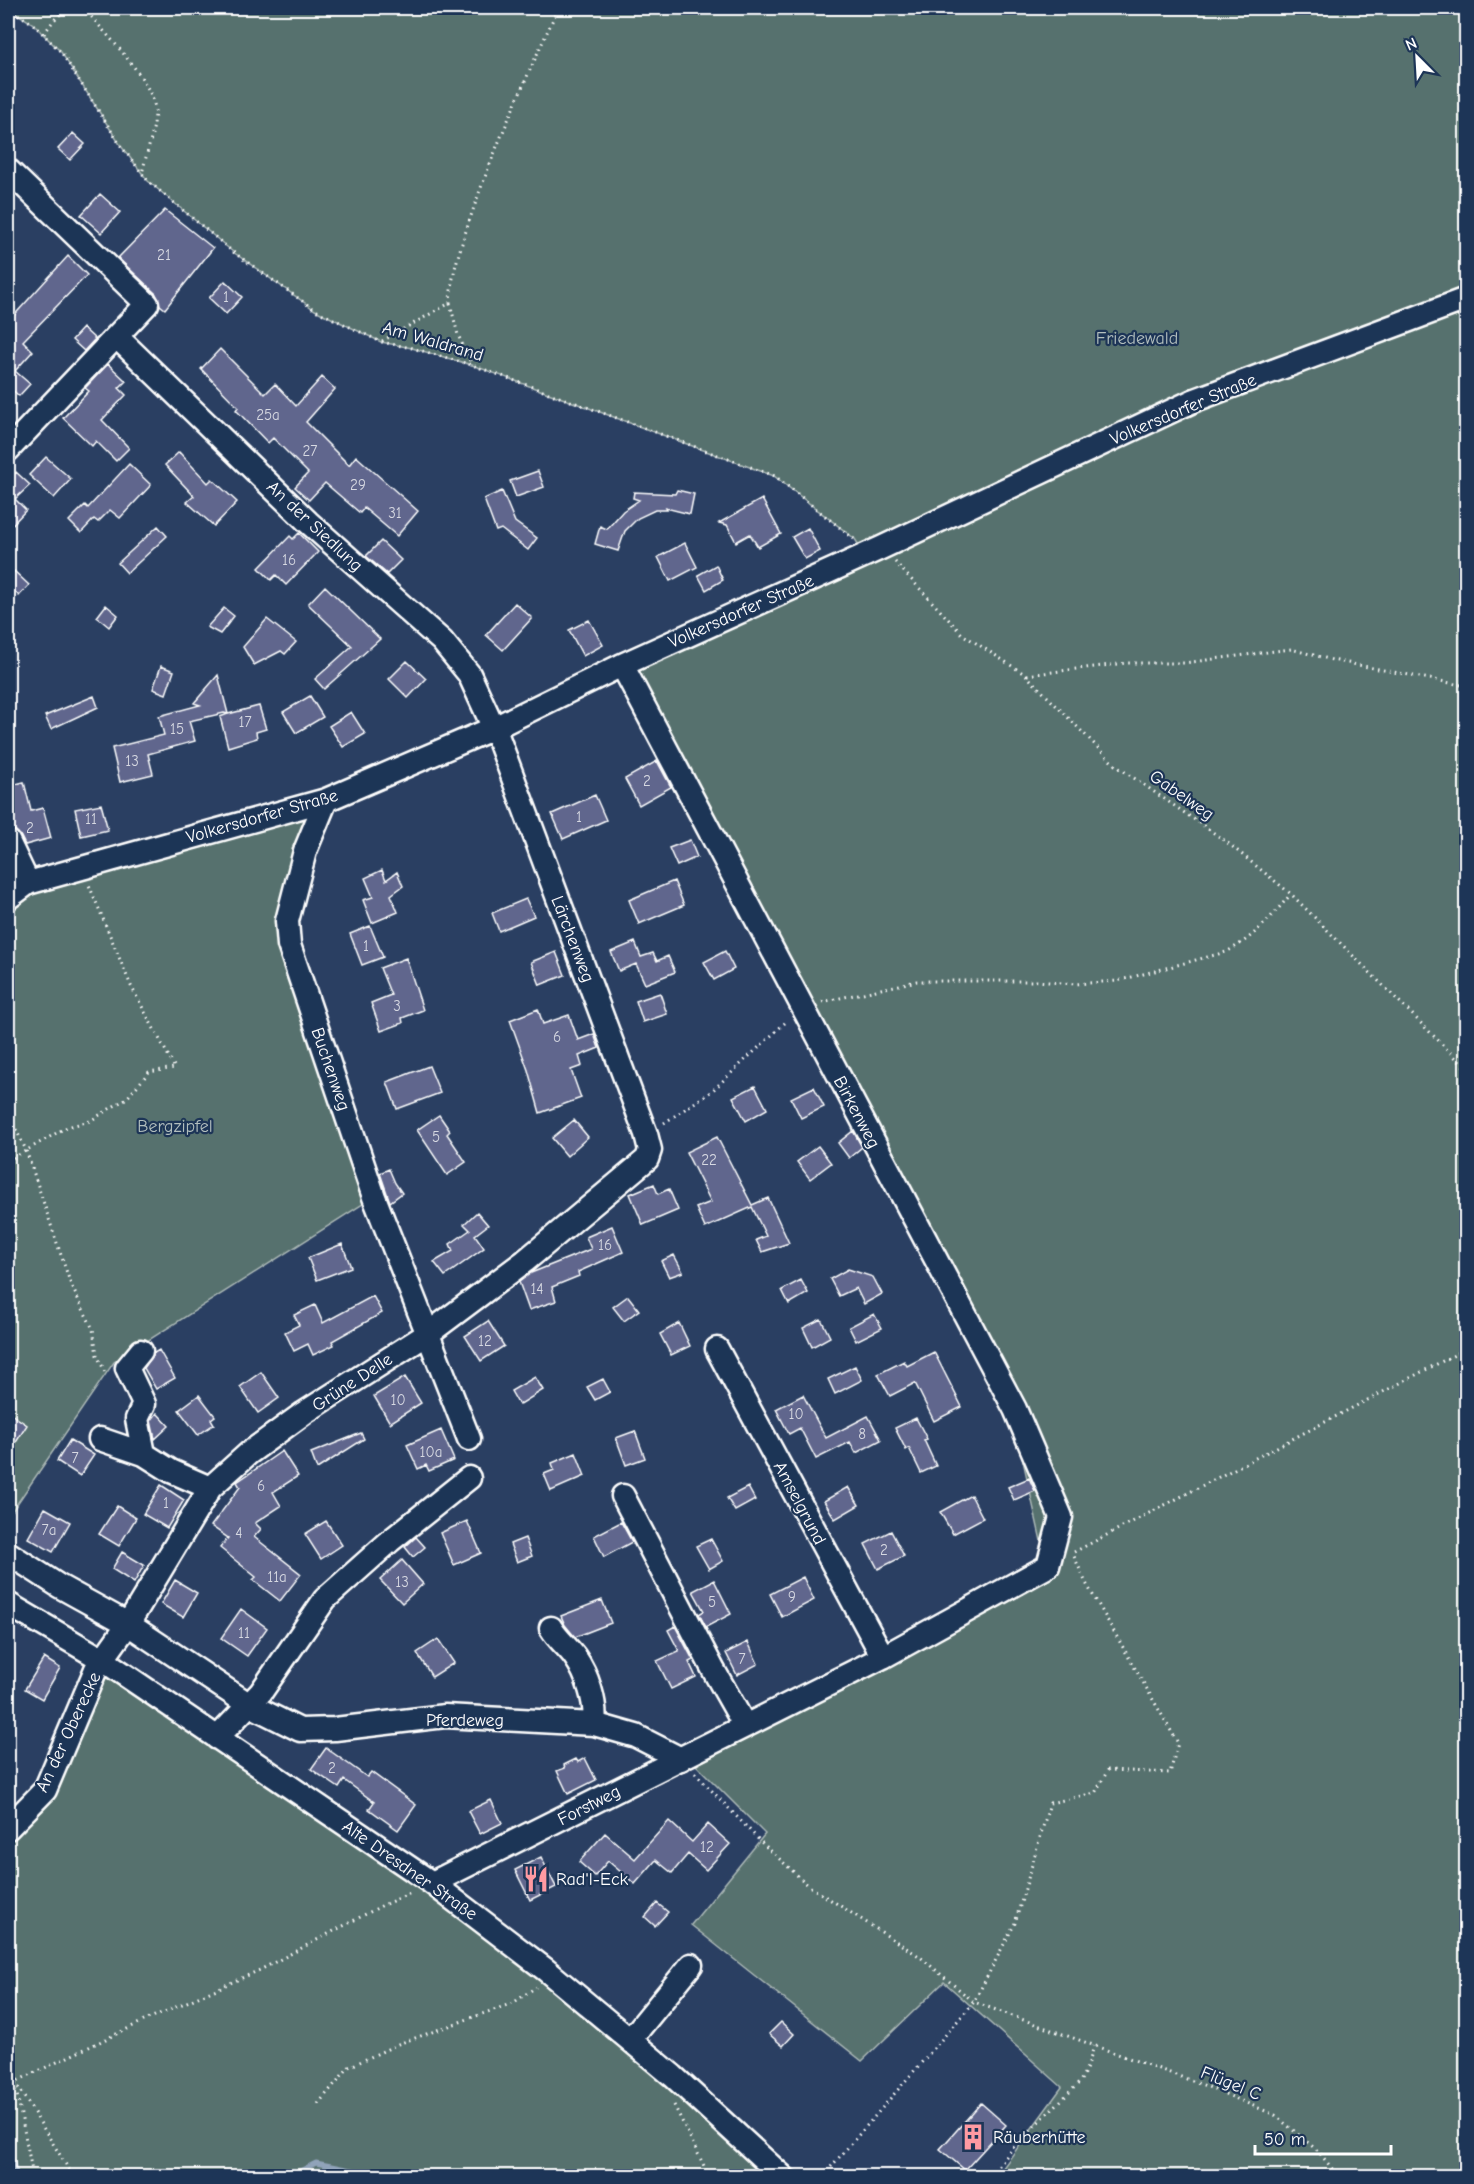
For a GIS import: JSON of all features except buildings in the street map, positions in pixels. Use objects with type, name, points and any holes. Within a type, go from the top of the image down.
[{"type":"street","points":[[8,170],[147,304],[8,450]]},
{"type":"street","name":"Volkersdorfer Straße","points":[[8,898],[28,883],[326,800],[494,728],[622,665],[873,551],[1195,400],[1467,299]]},
{"type":"street","name":"An der Siedlung","points":[[117,337],[308,522],[442,641],[469,674],[494,728]]},
{"type":"street","name":"Birkenweg","points":[[622,665],[1015,1409],[1061,1517],[1047,1566]]},
{"type":"street","name":"Lärchenweg","points":[[494,728],[648,1142]]},
{"type":"street","name":"Buchenweg","points":[[326,800],[305,851],[287,921],[289,945],[374,1197],[469,1439]]},
{"type":"street","points":[[8,841],[28,883]]},
{"type":"street","name":"Grüne Delle","points":[[102,1660],[128,1624],[210,1488],[249,1453],[304,1413],[429,1333],[525,1261],[647,1159],[648,1142]]},
{"type":"street","name":"Amselgrund","points":[[717,1349],[883,1658]]},
{"type":"street","points":[[141,1351],[127,1368],[144,1404],[137,1419],[144,1454]]},
{"type":"street","points":[[100,1439],[144,1454],[171,1471],[210,1488]]},
{"type":"street","points":[[218,1738],[261,1692],[324,1599],[390,1541],[469,1478]]},
{"type":"street","points":[[623,1496],[745,1726]]},
{"type":"street","name":"Pferdeweg","points":[[8,1552],[60,1586],[128,1624],[248,1704],[300,1730],[335,1730],[446,1716],[594,1724],[636,1736],[681,1759]]},
{"type":"street","name":"Forstweg","points":[[432,1883],[883,1658],[1047,1566]]},
{"type":"street","name":"Alte Dresdner Straße","points":[[8,1604],[102,1660],[432,1883],[546,1970],[630,2040],[673,2076],[782,2176]]},
{"type":"street","points":[[551,1628],[583,1671],[594,1705],[594,1724]]},
{"type":"street","name":"An der Oberecke","points":[[8,1828],[45,1790],[102,1660]]},
{"type":"street","points":[[630,2040],[691,1965]]},
{"type":"path","name":"Am Waldrand","points":[[8,8],[32,23],[62,52],[121,146],[155,188],[233,252],[315,310],[381,342],[472,365],[775,476],[873,551]]},
{"type":"path","points":[[472,365],[458,335],[450,303],[451,286],[483,180],[558,8]]},
{"type":"path","points":[[44,34],[61,13],[74,9],[82,10],[90,15],[147,85],[153,99],[155,113],[142,174]]},
{"type":"path","points":[[381,342],[450,303]]},
{"type":"path","name":"Gabelweg","points":[[873,551],[962,634],[1026,675],[1115,765],[1224,840],[1291,894],[1467,1068]]},
{"type":"path","points":[[1026,675],[1127,663],[1184,663],[1291,649],[1332,660],[1467,686]]},
{"type":"path","points":[[8,1161],[67,1127],[90,1121],[127,1098],[149,1072],[175,1068],[131,986],[80,868]]},
{"type":"path","points":[[648,1142],[712,1091],[801,1007],[917,981],[1036,981],[1075,984],[1117,981],[1226,952],[1240,945],[1252,937],[1291,894]]},
{"type":"path","points":[[8,1113],[26,1150],[71,1285],[93,1329],[97,1355],[107,1376]]},
{"type":"path","points":[[1047,1566],[1467,1349]]},
{"type":"path","points":[[823,2176],[974,2002],[1015,1923],[1050,1803],[1095,1793],[1108,1770],[1170,1773],[1178,1743],[1086,1583],[1072,1553]]},
{"type":"path","name":"Flügel C","points":[[681,1759],[760,1841],[809,1886],[919,1956],[974,2002],[1206,2086],[1275,2115],[1318,2151],[1338,2176]]},
{"type":"path","points":[[8,2088],[15,2082],[150,2018],[260,1970],[382,1905],[432,1883]]},
{"type":"path","points":[[318,2104],[349,2067],[398,2044],[513,2003],[536,1987],[546,1970]]},
{"type":"path","points":[[992,2176],[1016,2144],[1080,2082],[1094,2046]]},
{"type":"path","points":[[673,2076],[673,2104],[709,2176]]},
{"type":"path","points":[[15,2082],[33,2176]]},
{"type":"path","points":[[15,2082],[73,2176]]},
{"type":"green space","name":"Friedewald","points":[[8,8],[1466,8],[1466,2176],[997,2176],[1062,2087],[944,1982],[862,2061],[691,1925],[765,1834],[696,1765],[1048,1572],[1004,1376],[628,671],[864,568],[887,555],[865,555],[855,539],[774,476],[472,365],[381,342],[315,310],[233,252],[148,181],[121,146],[61,52],[32,23]]},
{"type":"green space","name":"Bergzipfel","points":[[326,800],[287,921],[374,1197],[114,1362],[8,1517],[8,898]]},
{"type":"green space","points":[[113,1660],[677,2071],[802,2176],[8,2176],[8,1836],[52,1794]]},
{"type":"waterway","points":[[8,2147],[17,2176]]},
{"type":"waterway","points":[[290,2176],[316,2163],[381,2176]]},
{"type":"place","name":"Rad'l-Eck","points":[[536,1879]]},
{"type":"place","name":"Räuberhütte","points":[[973,2137]]}]
